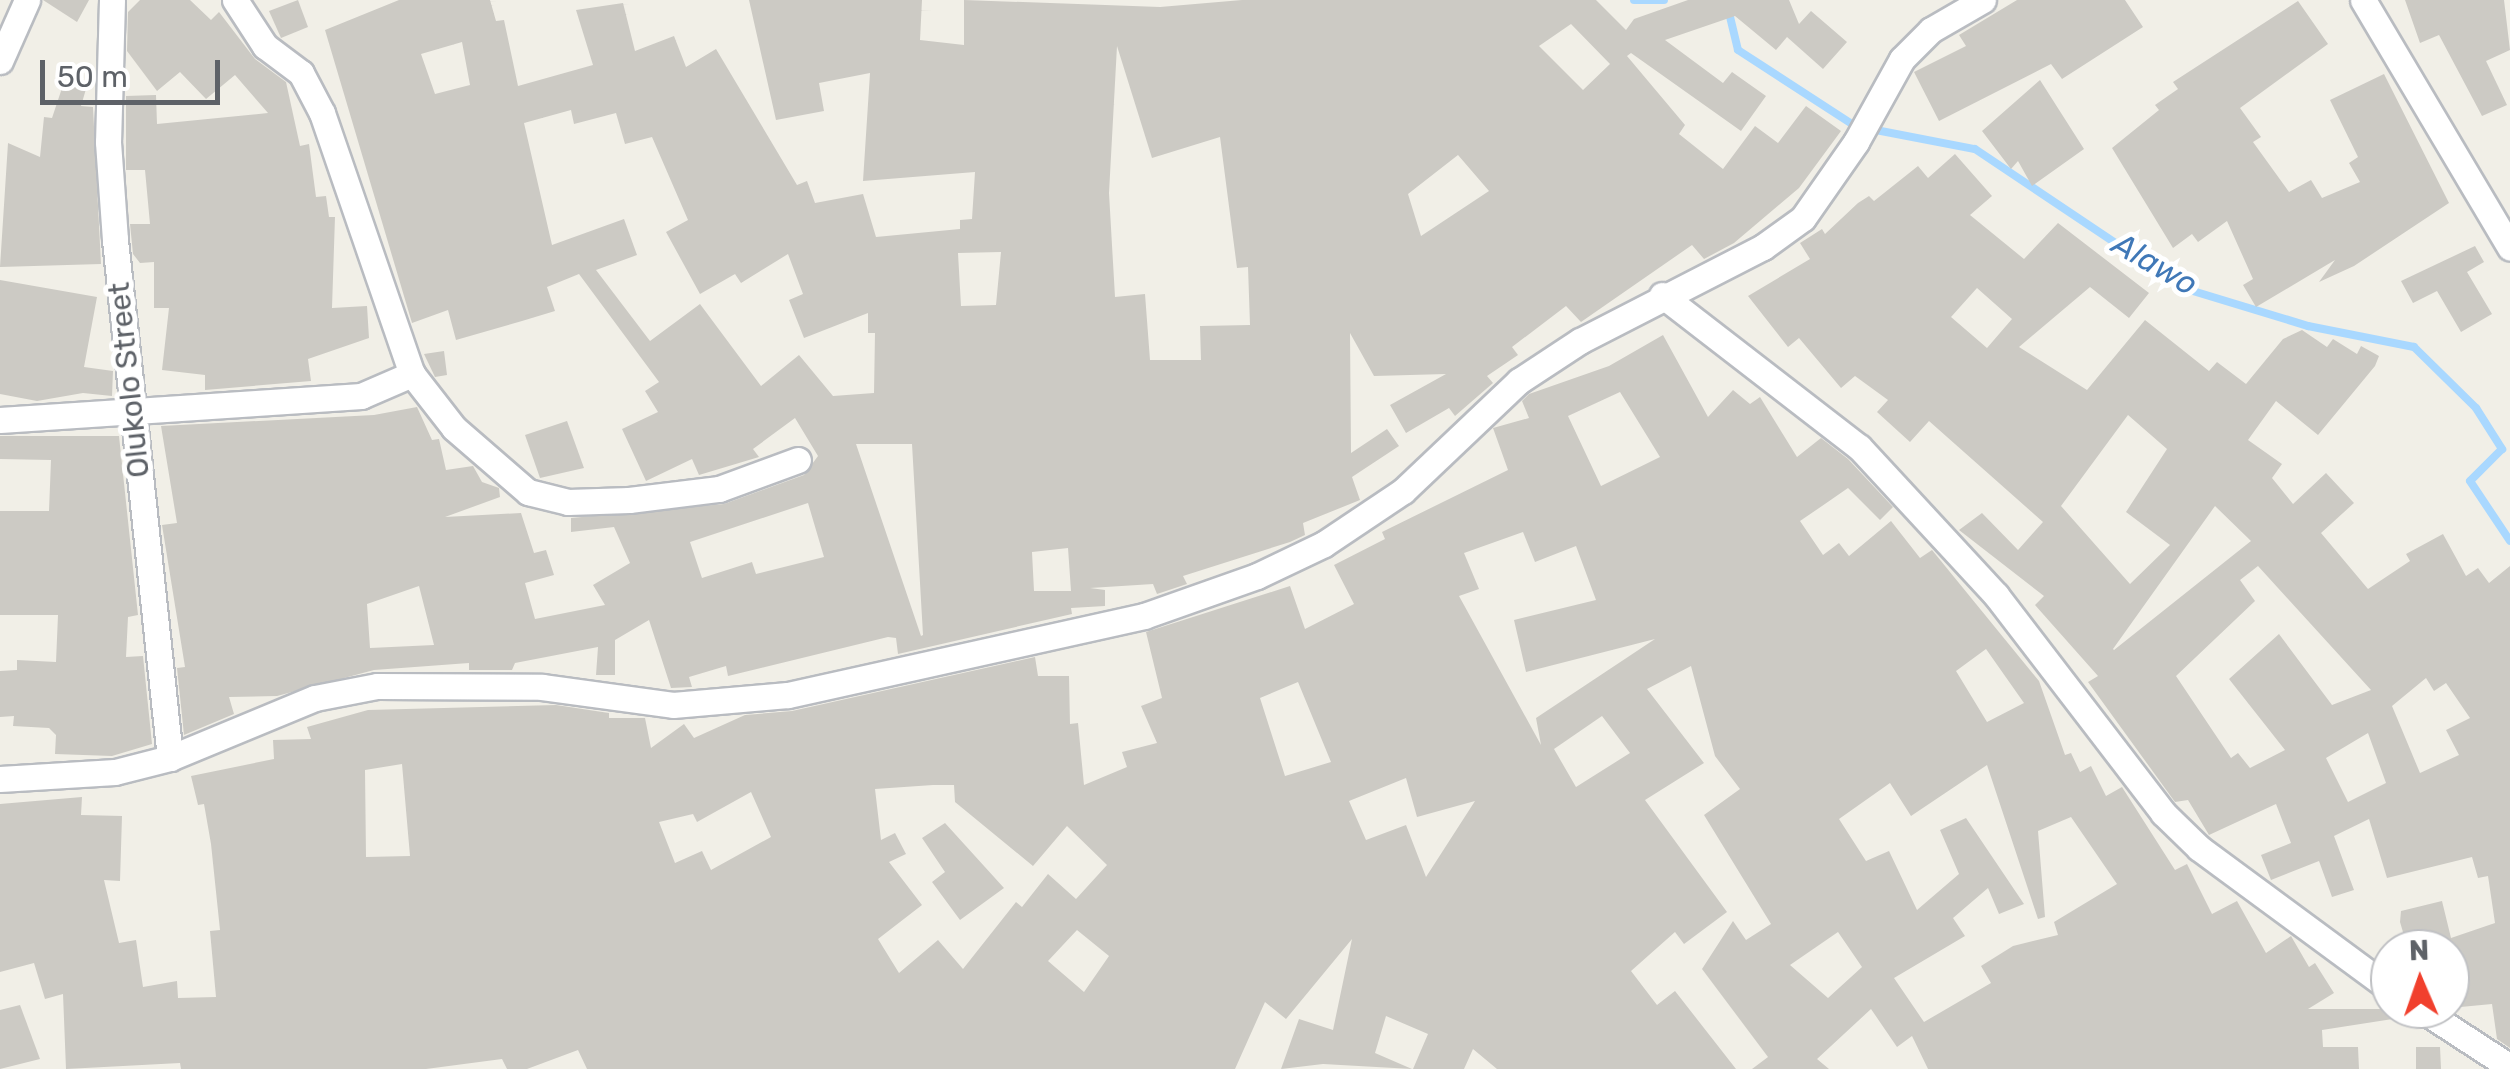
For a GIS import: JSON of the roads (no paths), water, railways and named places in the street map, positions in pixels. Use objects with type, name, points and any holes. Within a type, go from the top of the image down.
[{"type":"street","points":[[0,61],[27,0]]},
{"type":"street","name":"Olukolo Street","points":[[112,0],[108,142],[132,412],[170,758]]},
{"type":"street","points":[[235,0],[264,46],[301,73],[322,113],[412,374],[490,461],[528,492],[555,499],[629,500],[720,489],[798,460]]},
{"type":"street","points":[[0,778],[116,772],[170,758],[315,698],[377,686],[542,686],[673,706],[724,704],[1144,616],[1257,576],[1324,544],[1404,491],[1519,381],[1662,296],[1764,248],[1803,218],[1856,142],[1902,59],[1931,30],[1983,0]]},
{"type":"street","points":[[2363,0],[2510,247]]},
{"type":"street","points":[[1662,296],[1860,447],[1996,595],[2151,798],[2199,848],[2370,973]]},
{"type":"street","points":[[0,420],[361,396],[412,374]]},
{"type":"street","points":[[2452,1029],[2510,1067]]},
{"type":"waterway","name":"Alawo","points":[[1634,0],[1664,0]]},
{"type":"waterway","name":"Alawo","points":[[1726,0],[1738,50],[1855,126],[1975,149],[2183,288],[2308,326],[2414,347],[2476,408],[2502,449],[2470,481],[2510,541]]}]
